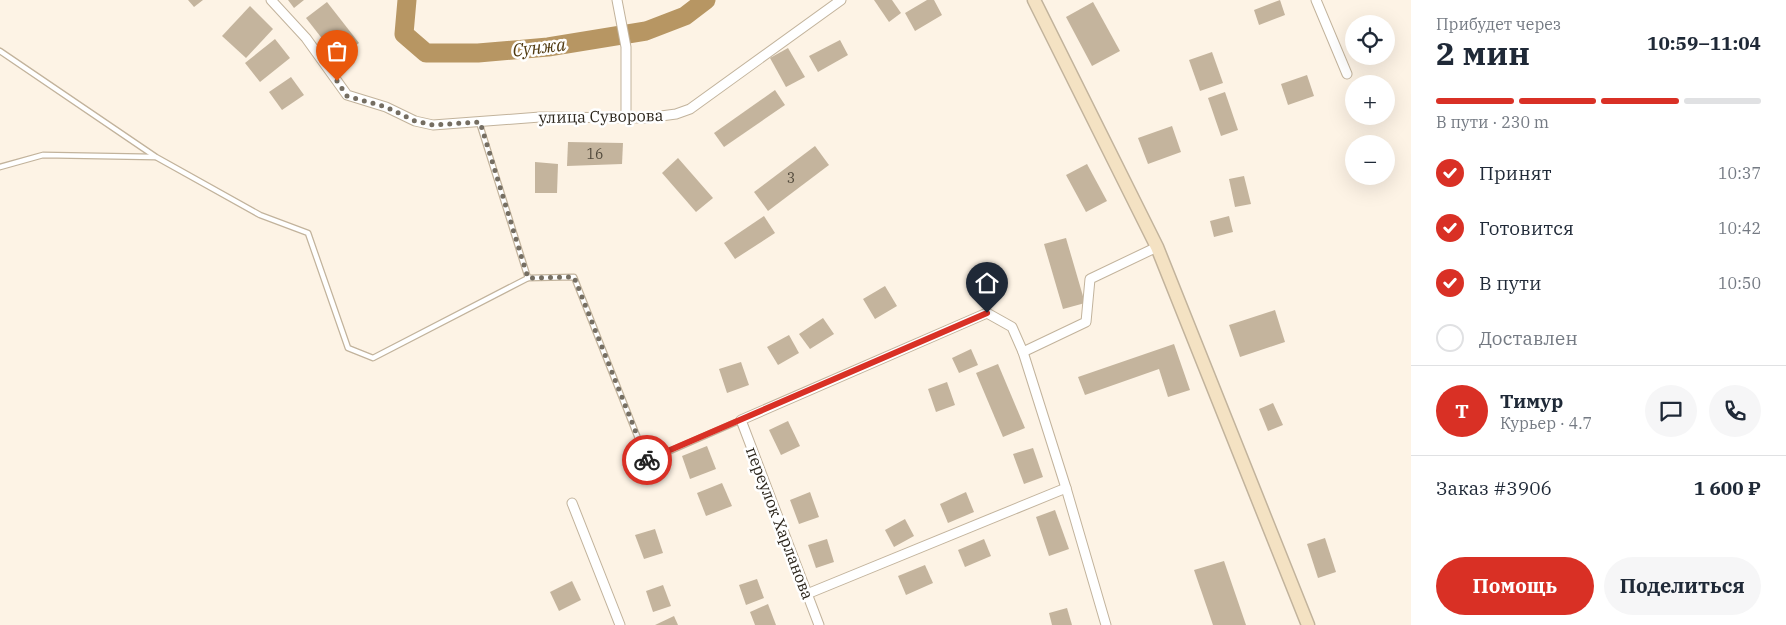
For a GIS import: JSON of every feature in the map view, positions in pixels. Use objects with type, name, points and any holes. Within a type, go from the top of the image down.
[{"type":"street","name":"улица Суворова","points":[[271,0],[306,38],[347,96],[386,107],[415,121],[433,125],[540,117],[646,118],[676,114],[690,108],[841,0]]},
{"type":"street","points":[[617,0],[626,48],[626,117]]},
{"type":"street","points":[[1034,0],[1157,247],[1308,625]]},
{"type":"street","points":[[1316,0],[1347,74]]},
{"type":"street","points":[[1023,352],[1086,322],[1090,279],[1157,247]]},
{"type":"street","points":[[741,420],[987,313],[1012,327],[1023,352],[1066,488],[1106,625]]},
{"type":"street","name":"переулок Харланова","points":[[741,420],[819,625]]},
{"type":"street","points":[[807,594],[1066,488]]},
{"type":"street","points":[[572,503],[620,625]]},
{"type":"lane","points":[[0,51],[156,157],[260,215],[308,232],[348,348],[373,358],[528,278],[574,277],[647,461],[741,420]]},
{"type":"lane","points":[[480,122],[528,278]]},
{"type":"lane","points":[[0,166],[43,155],[156,157]]},
{"type":"building","points":[[188,0],[203,0],[194,7]]},
{"type":"building","points":[[288,0],[304,0],[294,8]]},
{"type":"building","points":[[874,0],[892,0],[901,13],[889,22]]},
{"type":"building","points":[[927,0],[934,0],[942,15],[915,31],[905,13]]},
{"type":"building","points":[[1280,0],[1285,15],[1259,25],[1254,10]]},
{"type":"building","points":[[327,2],[359,43],[338,59],[306,18]]},
{"type":"building","points":[[1093,2],[1120,51],[1092,66],[1066,17]]},
{"type":"building","points":[[250,6],[273,29],[246,58],[222,36]]},
{"type":"building","points":[[275,39],[290,58],[260,82],[245,63]]},
{"type":"building","points":[[840,40],[848,55],[818,72],[809,56]]},
{"type":"building","points":[[788,48],[805,77],[786,87],[770,58]]},
{"type":"building","points":[[1212,52],[1223,83],[1200,91],[1189,60]]},
{"type":"building","points":[[1307,75],[1314,96],[1288,105],[1281,84]]},
{"type":"building","points":[[291,77],[304,95],[282,110],[269,92]]},
{"type":"building","points":[[775,90],[785,105],[724,147],[714,133]]},
{"type":"building","points":[[1225,92],[1238,130],[1221,136],[1208,98]]},
{"type":"building","points":[[1172,126],[1181,152],[1148,164],[1138,138]]},
{"type":"building","points":[[568,142],[623,143],[622,164],[567,166]]},
{"type":"building","points":[[815,146],[829,165],[768,211],[754,192]]},
{"type":"building","points":[[678,158],[713,198],[696,212],[662,173]]},
{"type":"building","points":[[535,162],[558,164],[557,193],[535,193]]},
{"type":"building","points":[[1087,164],[1107,201],[1086,212],[1066,175]]},
{"type":"building","points":[[1244,176],[1251,204],[1235,207],[1229,179]]},
{"type":"building","points":[[764,216],[775,233],[735,259],[724,243]]},
{"type":"building","points":[[1229,216],[1233,232],[1214,237],[1210,221]]},
{"type":"building","points":[[1066,238],[1085,303],[1063,309],[1044,244]]},
{"type":"building","points":[[885,286],[897,306],[875,319],[863,299]]},
{"type":"building","points":[[1275,310],[1285,342],[1240,357],[1229,325]]},
{"type":"building","points":[[823,318],[834,334],[810,349],[799,334]]},
{"type":"building","points":[[789,335],[799,353],[778,365],[767,347]]},
{"type":"building","points":[[1174,344],[1190,390],[1168,397],[1159,369],[1085,395],[1078,377]]},
{"type":"building","points":[[971,349],[978,365],[959,373],[952,358]]},
{"type":"building","points":[[741,362],[749,385],[727,393],[719,369]]},
{"type":"building","points":[[998,364],[1025,428],[1003,437],[976,373]]},
{"type":"building","points":[[947,382],[955,405],[936,412],[928,389]]},
{"type":"building","points":[[1273,403],[1283,425],[1268,431],[1259,409]]},
{"type":"building","points":[[788,421],[800,446],[781,455],[769,430]]},
{"type":"building","points":[[707,446],[716,469],[690,479],[682,456]]},
{"type":"building","points":[[1033,448],[1043,477],[1024,484],[1013,454]]},
{"type":"building","points":[[722,483],[732,506],[706,516],[697,493]]},
{"type":"building","points":[[810,492],[819,517],[799,524],[790,500]]},
{"type":"building","points":[[966,492],[974,512],[948,523],[940,504]]},
{"type":"building","points":[[1055,510],[1069,549],[1049,556],[1036,517]]},
{"type":"building","points":[[905,519],[914,536],[894,547],[885,530]]},
{"type":"building","points":[[655,529],[663,553],[644,559],[635,535]]},
{"type":"building","points":[[1325,538],[1336,572],[1318,578],[1307,544]]},
{"type":"building","points":[[827,539],[834,562],[816,568],[808,545]]},
{"type":"building","points":[[984,539],[991,556],[965,567],[958,550]]},
{"type":"building","points":[[1224,561],[1246,625],[1213,625],[1194,570]]},
{"type":"building","points":[[925,565],[933,583],[906,595],[898,576]]},
{"type":"building","points":[[757,579],[764,598],[746,605],[739,585]]},
{"type":"building","points":[[572,581],[581,600],[559,611],[550,592]]},
{"type":"building","points":[[663,585],[671,606],[653,612],[646,591]]},
{"type":"building","points":[[768,604],[776,625],[755,625],[750,612]]},
{"type":"building","points":[[1067,608],[1072,625],[1052,625],[1049,613]]},
{"type":"building","points":[[674,616],[678,625],[655,625]]},
{"type":"waterway","name":"Сунжа","points":[[407,0],[404,34],[426,53],[478,53],[548,47],[646,31],[685,16],[706,0]]},
{"type":"way so far","points":[[337,81],[347,96],[386,107],[415,121],[433,125],[480,122],[528,278],[574,277],[647,460]]},
{"type":"route","points":[[647,460],[987,313]]}]
